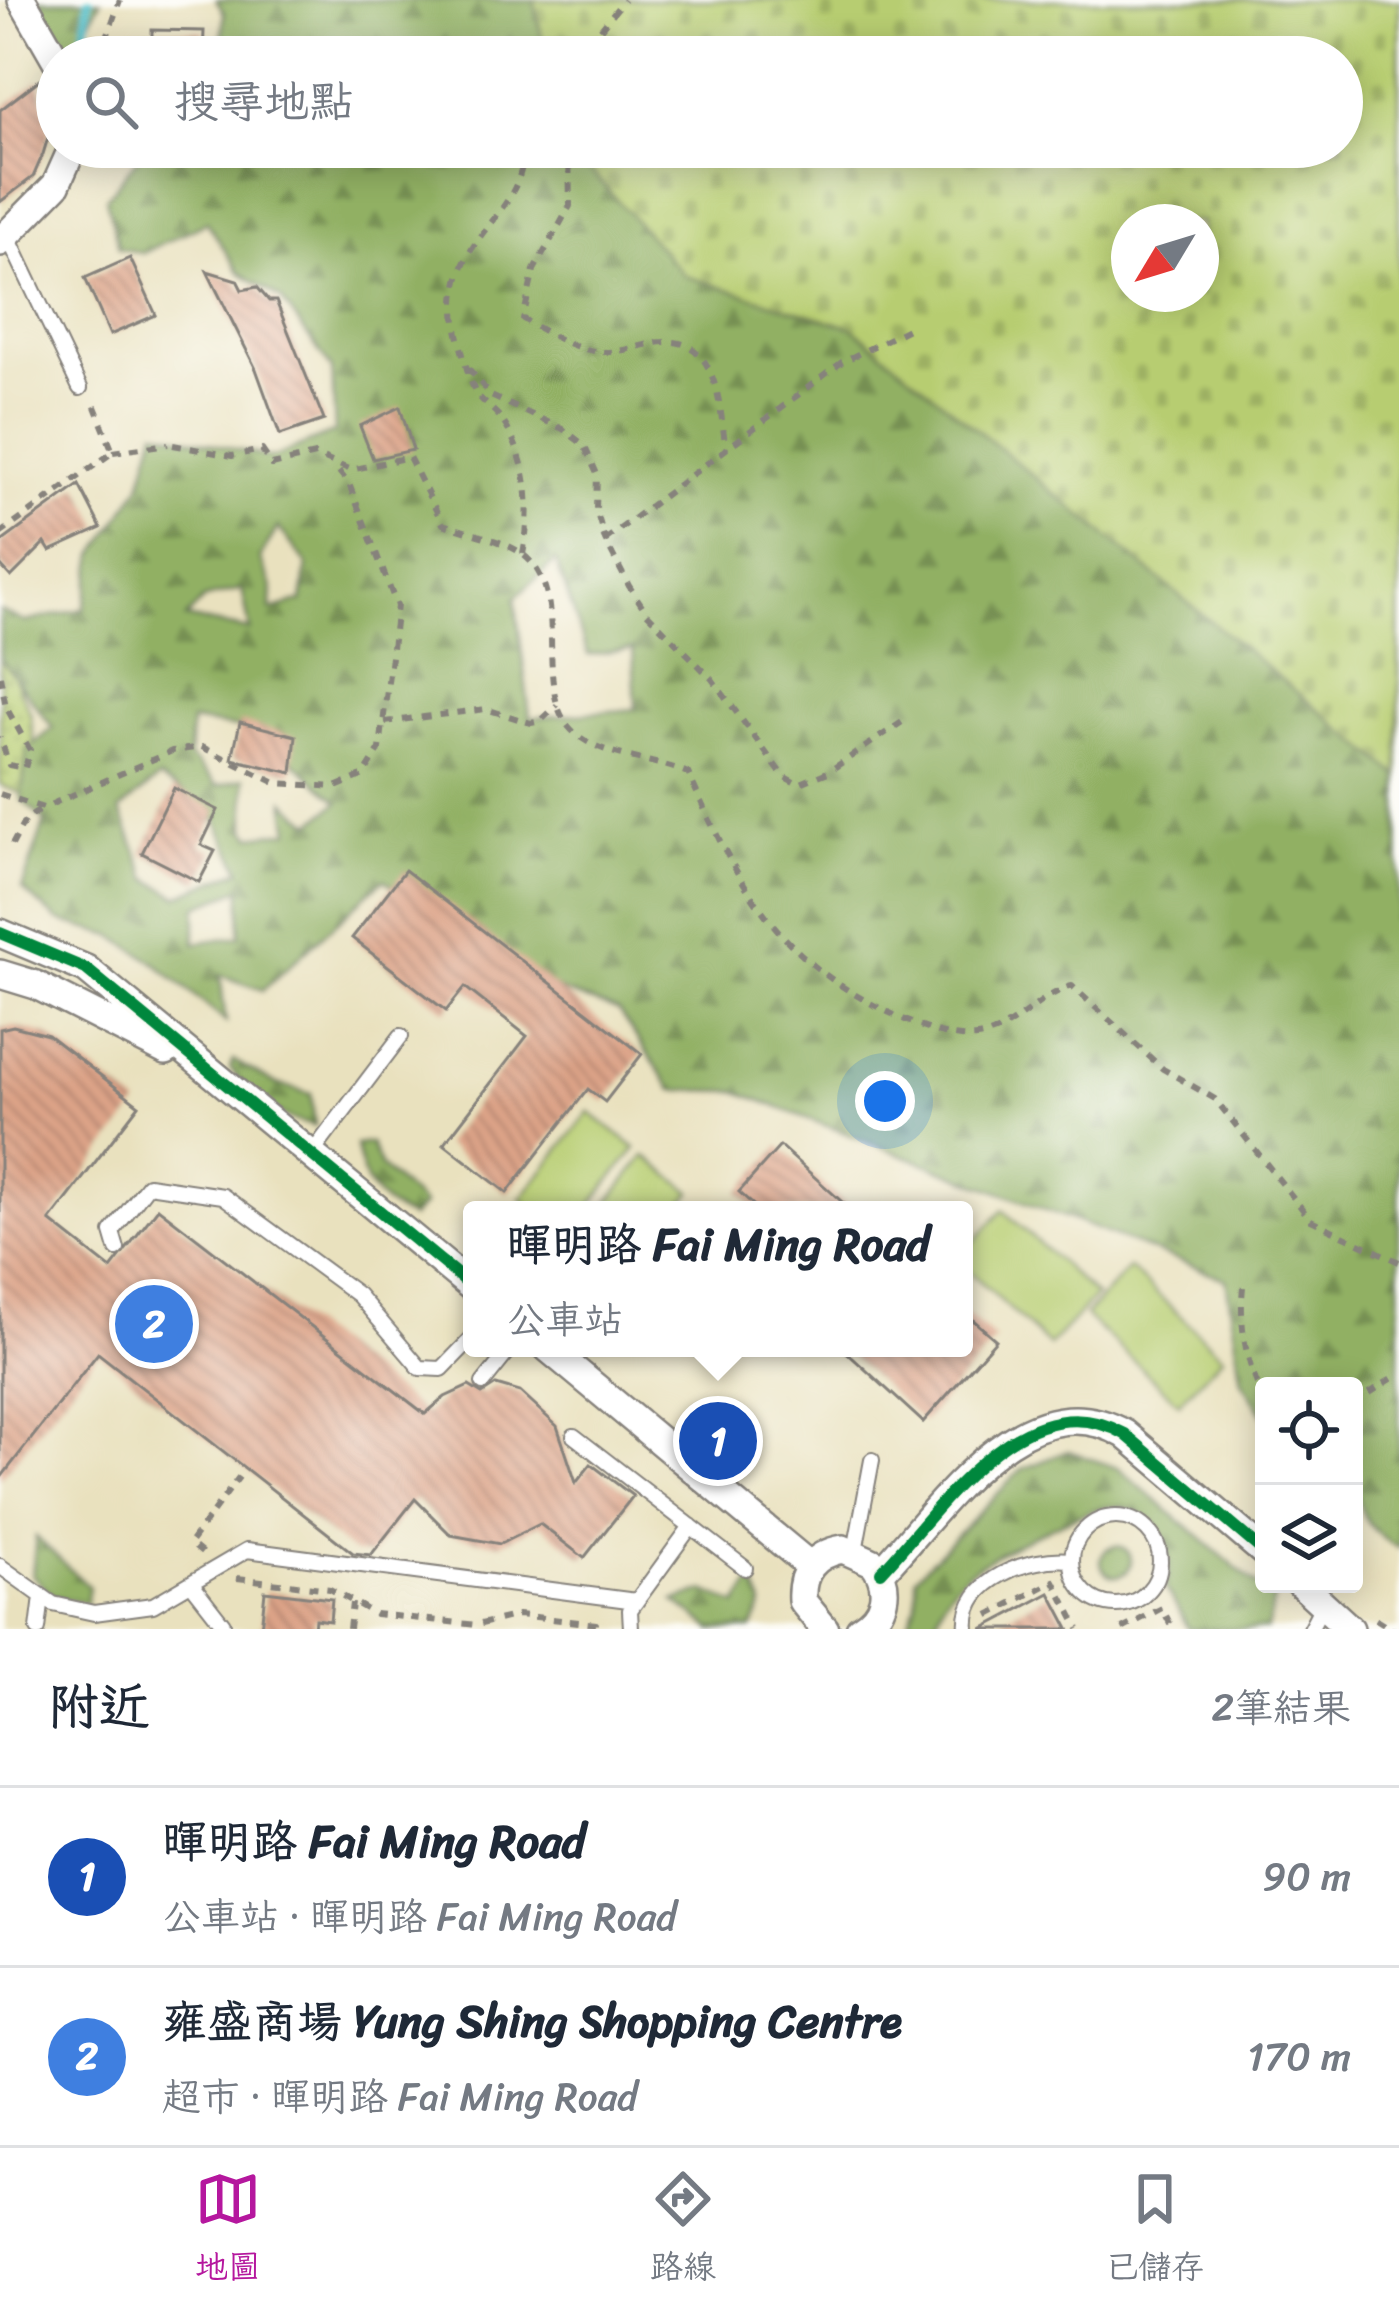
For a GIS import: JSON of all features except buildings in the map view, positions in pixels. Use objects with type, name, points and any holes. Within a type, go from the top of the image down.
[{"type":"street","points":[[22,0],[43,36]]},
{"type":"street","points":[[3,238],[56,185],[64,168]]},
{"type":"street","points":[[0,933],[86,970],[463,1280]]},
{"type":"street","points":[[0,974],[94,1012],[218,1078]]},
{"type":"street","points":[[559,1357],[809,1565]]},
{"type":"street","points":[[860,1629],[880,1610],[881,1572],[1000,1447],[1046,1423],[1110,1426],[1125,1434],[1255,1544]]},
{"type":"street","points":[[825,1629],[802,1601],[809,1565],[830,1551],[855,1551],[881,1572]]},
{"type":"street","points":[[1317,1617],[1350,1629]]},
{"type":"lane","points":[[3,238],[83,387]]},
{"type":"lane","points":[[310,1156],[401,1036]]},
{"type":"lane","points":[[117,1249],[112,1232],[148,1185],[206,1190],[223,1196],[358,1295],[420,1368],[442,1369],[463,1347]]},
{"type":"lane","points":[[483,1383],[504,1357]]},
{"type":"lane","points":[[574,1436],[745,1568]]},
{"type":"lane","points":[[855,1551],[872,1460]]},
{"type":"lane","points":[[1113,1516],[1138,1523],[1160,1556],[1148,1592],[1111,1605],[1087,1595],[1071,1560],[1089,1526],[1113,1516]]},
{"type":"lane","points":[[631,1629],[630,1610],[691,1526]]},
{"type":"lane","points":[[0,1566],[64,1610],[131,1612],[248,1550],[636,1601]]},
{"type":"lane","points":[[973,1625],[970,1603],[989,1582],[1038,1561],[1071,1560]]},
{"type":"lane","points":[[191,1582],[223,1624]]},
{"type":"lane","points":[[38,1629],[42,1597]]},
{"type":"path","points":[[107,36],[119,0]]},
{"type":"path","points":[[593,36],[623,0]]},
{"type":"path","points":[[520,168],[516,191],[456,273],[456,326],[473,390],[502,420],[522,466],[532,509],[523,554]]},
{"type":"path","points":[[569,168],[570,206],[534,270],[524,319],[559,340],[607,352],[670,341],[692,348],[709,364],[726,450]]},
{"type":"path","points":[[605,540],[842,362],[912,327]]},
{"type":"path","points":[[469,369],[491,395],[572,434],[584,445],[597,474],[596,510],[605,540],[647,613],[712,679],[783,776],[798,784],[828,772],[908,718]]},
{"type":"path","points":[[83,387],[113,452]]},
{"type":"path","points":[[0,534],[113,452],[170,445],[232,456],[262,450],[272,465],[315,455],[349,484],[397,606],[380,748],[364,775],[336,787],[276,783],[202,746],[172,751],[43,808],[25,820],[12,845]]},
{"type":"path","points":[[333,466],[351,470],[409,457],[443,524],[523,554],[544,589],[557,705],[569,727],[587,742],[688,773],[740,885],[786,944],[849,993],[949,1036],[975,1037],[998,1032],[1051,992],[1072,986],[1163,1069],[1215,1100],[1311,1220],[1399,1262]]},
{"type":"path","points":[[0,676],[6,706],[30,750],[25,769],[9,764],[0,737]]},
{"type":"path","points":[[383,723],[486,709],[531,723],[541,721],[557,705]]},
{"type":"path","points":[[0,794],[43,808]]},
{"type":"path","points":[[1243,1287],[1240,1310],[1255,1378]]},
{"type":"path","points":[[1363,1397],[1399,1374]]},
{"type":"path","points":[[973,1625],[1054,1581],[1079,1629]]},
{"type":"path","points":[[349,1629],[352,1601]]},
{"type":"path","points":[[1122,1629],[1162,1608],[1173,1629]]},
{"type":"path","points":[[502,1629],[503,1619]]},
{"type":"green space","points":[[38,0],[101,0],[86,36],[56,36]]},
{"type":"green space","points":[[216,0],[687,0],[664,36],[222,36],[224,13]]},
{"type":"green space","points":[[534,0],[1399,0],[1399,776],[853,328],[685,276],[588,168],[1363,168],[1363,36],[542,36]]},
{"type":"green space","points":[[1399,0],[1399,1548],[1379,1535],[1363,1512],[1363,1377],[1255,1377],[1255,1402],[1242,1381],[1226,1279],[736,1091],[673,1090],[618,1011],[496,968],[384,879],[263,990],[220,975],[226,1022],[154,962],[113,936],[59,921],[22,889],[45,821],[21,799],[27,750],[53,728],[0,658],[0,611],[25,622],[84,609],[95,555],[141,485],[156,430],[272,458],[335,432],[332,369],[281,299],[239,272],[207,222],[143,253],[119,248],[106,198],[130,168],[1363,168],[1363,36]],"holes":[[[278,527],[307,564],[302,601],[271,610],[272,587],[260,558]],[[556,561],[588,655],[633,649],[636,709],[530,718],[515,598]],[[242,589],[250,630],[186,618],[205,598]],[[191,721],[259,731],[339,802],[312,823],[285,801],[290,831],[252,836],[246,829],[245,778],[218,786],[189,757]],[[159,778],[212,811],[241,870],[178,896],[148,879],[120,810]],[[241,889],[240,936],[195,943],[197,906]]]},
{"type":"green space","points":[[0,646],[30,712],[42,802],[0,785]]},
{"type":"green space","points":[[233,1060],[274,1083],[311,1094],[315,1126],[267,1106],[230,1068]]},
{"type":"green space","points":[[589,1112],[636,1148],[594,1201],[521,1199]]},
{"type":"green space","points":[[370,1143],[381,1167],[423,1205],[411,1218],[388,1206],[367,1181],[356,1145]]},
{"type":"green space","points":[[645,1156],[692,1192],[684,1201],[609,1201]]},
{"type":"green space","points":[[1003,1210],[1096,1296],[1049,1346],[973,1274],[973,1242]]},
{"type":"green space","points":[[1129,1268],[1223,1356],[1179,1403],[1085,1316]]},
{"type":"green space","points":[[1068,1451],[1118,1468],[1255,1584],[1255,1593],[1266,1593],[1274,1600],[1267,1629],[1189,1629],[1165,1587],[1169,1557],[1159,1530],[1139,1511],[1108,1507],[1054,1526],[987,1561],[950,1591],[935,1629],[906,1629],[916,1604],[916,1576],[1022,1469]]},
{"type":"green space","points":[[36,1537],[89,1587],[86,1603],[55,1597],[32,1575]]},
{"type":"green space","points":[[1116,1546],[1127,1550],[1131,1561],[1127,1572],[1116,1576],[1105,1572],[1101,1561],[1105,1550]]},
{"type":"green space","points":[[753,1581],[763,1605],[752,1629],[712,1629],[675,1601],[705,1591],[737,1605]]},
{"type":"waterway","points":[[85,36],[89,0]]},
{"type":"cycle path","points":[[0,933],[86,969],[463,1280]]},
{"type":"cycle path","points":[[881,1572],[988,1458],[1019,1436],[1053,1423],[1088,1421],[1125,1434],[1255,1544]]},
{"type":"place","name":"雍盛商場 Yung Shing Shopping Centre","points":[[154,1324]]},
{"type":"place","name":"暉明路 Fai Ming Road","points":[[718,1441]]}]
